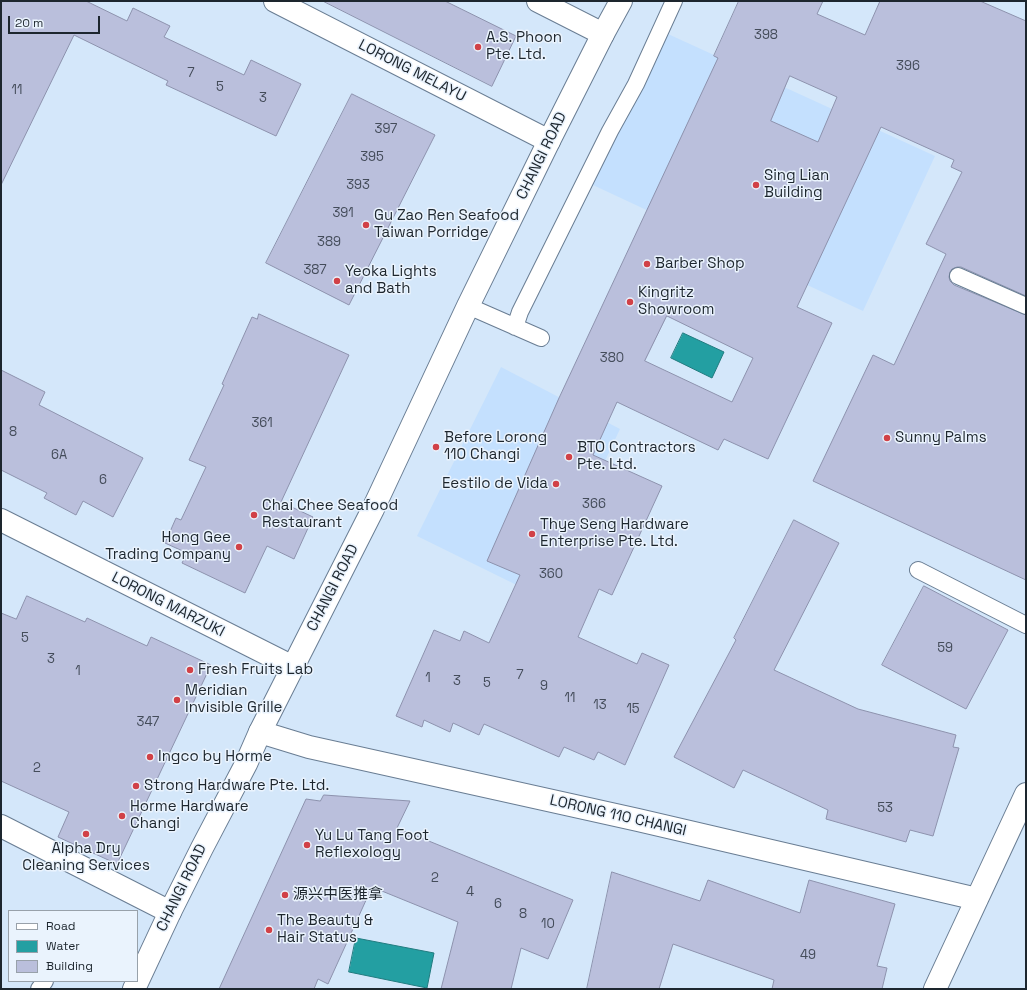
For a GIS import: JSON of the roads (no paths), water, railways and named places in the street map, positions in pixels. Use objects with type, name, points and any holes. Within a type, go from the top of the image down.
[{"type":"street","name":"LORONG MELAYU","points":[[275,1],[549,141]]},
{"type":"street","points":[[538,1],[603,34]]},
{"type":"street","name":"CHANGI ROAD","points":[[138,975],[143,958],[170,912],[246,764],[260,732],[373,509],[468,306],[549,141],[621,1]]},
{"type":"street","name":"LORONG MARZUKI","points":[[1,520],[293,667]]},
{"type":"street","name":"LORONG 110 CHANGI","points":[[260,732],[309,747],[638,820],[977,899]]},
{"type":"street","points":[[935,989],[1026,794]]},
{"type":"street","points":[[1,826],[170,912]]},
{"type":"lane","points":[[515,327],[520,312],[580,191],[610,131],[636,84],[674,1]]},
{"type":"lane","points":[[958,276],[1026,306]]},
{"type":"lane","points":[[468,306],[541,338]]},
{"type":"lane","points":[[918,570],[1026,625]]},
{"type":"water","points":[[683,333],[724,352],[712,378],[671,358]]},
{"type":"water","points":[[356,938],[434,953],[427,988],[349,972]]},
{"type":"place","name":"A.S. Phoon Pte. Ltd.","points":[[478,47]]},
{"type":"place","name":"Sing Lian Building","points":[[756,185]]},
{"type":"place","name":"Gu Zao Ren Seafood Taiwan Porridge","points":[[366,225]]},
{"type":"place","name":"Barber Shop","points":[[647,264]]},
{"type":"place","name":"Yeoka Lights and Bath","points":[[337,281]]},
{"type":"place","name":"Kingritz Showroom","points":[[630,302]]},
{"type":"place","name":"Sunny Palms","points":[[887,438]]},
{"type":"place","name":"Before Lorong 110 Changi","points":[[436,447]]},
{"type":"place","name":"BTO Contractors Pte. Ltd.","points":[[569,457]]},
{"type":"place","name":"Eestilo de Vida","points":[[556,484]]},
{"type":"place","name":"Chai Chee Seafood Restaurant","points":[[254,515]]},
{"type":"place","name":"Thye Seng Hardware Enterprise Pte. Ltd.","points":[[532,534]]},
{"type":"place","name":"Hong Gee Trading Company","points":[[239,547]]},
{"type":"place","name":"Fresh Fruits Lab","points":[[190,670]]},
{"type":"place","name":"Meridian Invisible Grille","points":[[177,700]]},
{"type":"place","name":"Ingco by Horme","points":[[150,757]]},
{"type":"place","name":"Strong Hardware Pte. Ltd.","points":[[136,786]]},
{"type":"place","name":"Horme Hardware Changi","points":[[122,816]]},
{"type":"place","name":"Alpha Dry Cleaning Services","points":[[86,834]]},
{"type":"place","name":"Yu Lu Tang Foot Reflexology","points":[[307,845]]},
{"type":"place","name":"源兴中医推拿","points":[[285,895]]},
{"type":"place","name":"The Beauty & Hair Status","points":[[269,930]]}]
